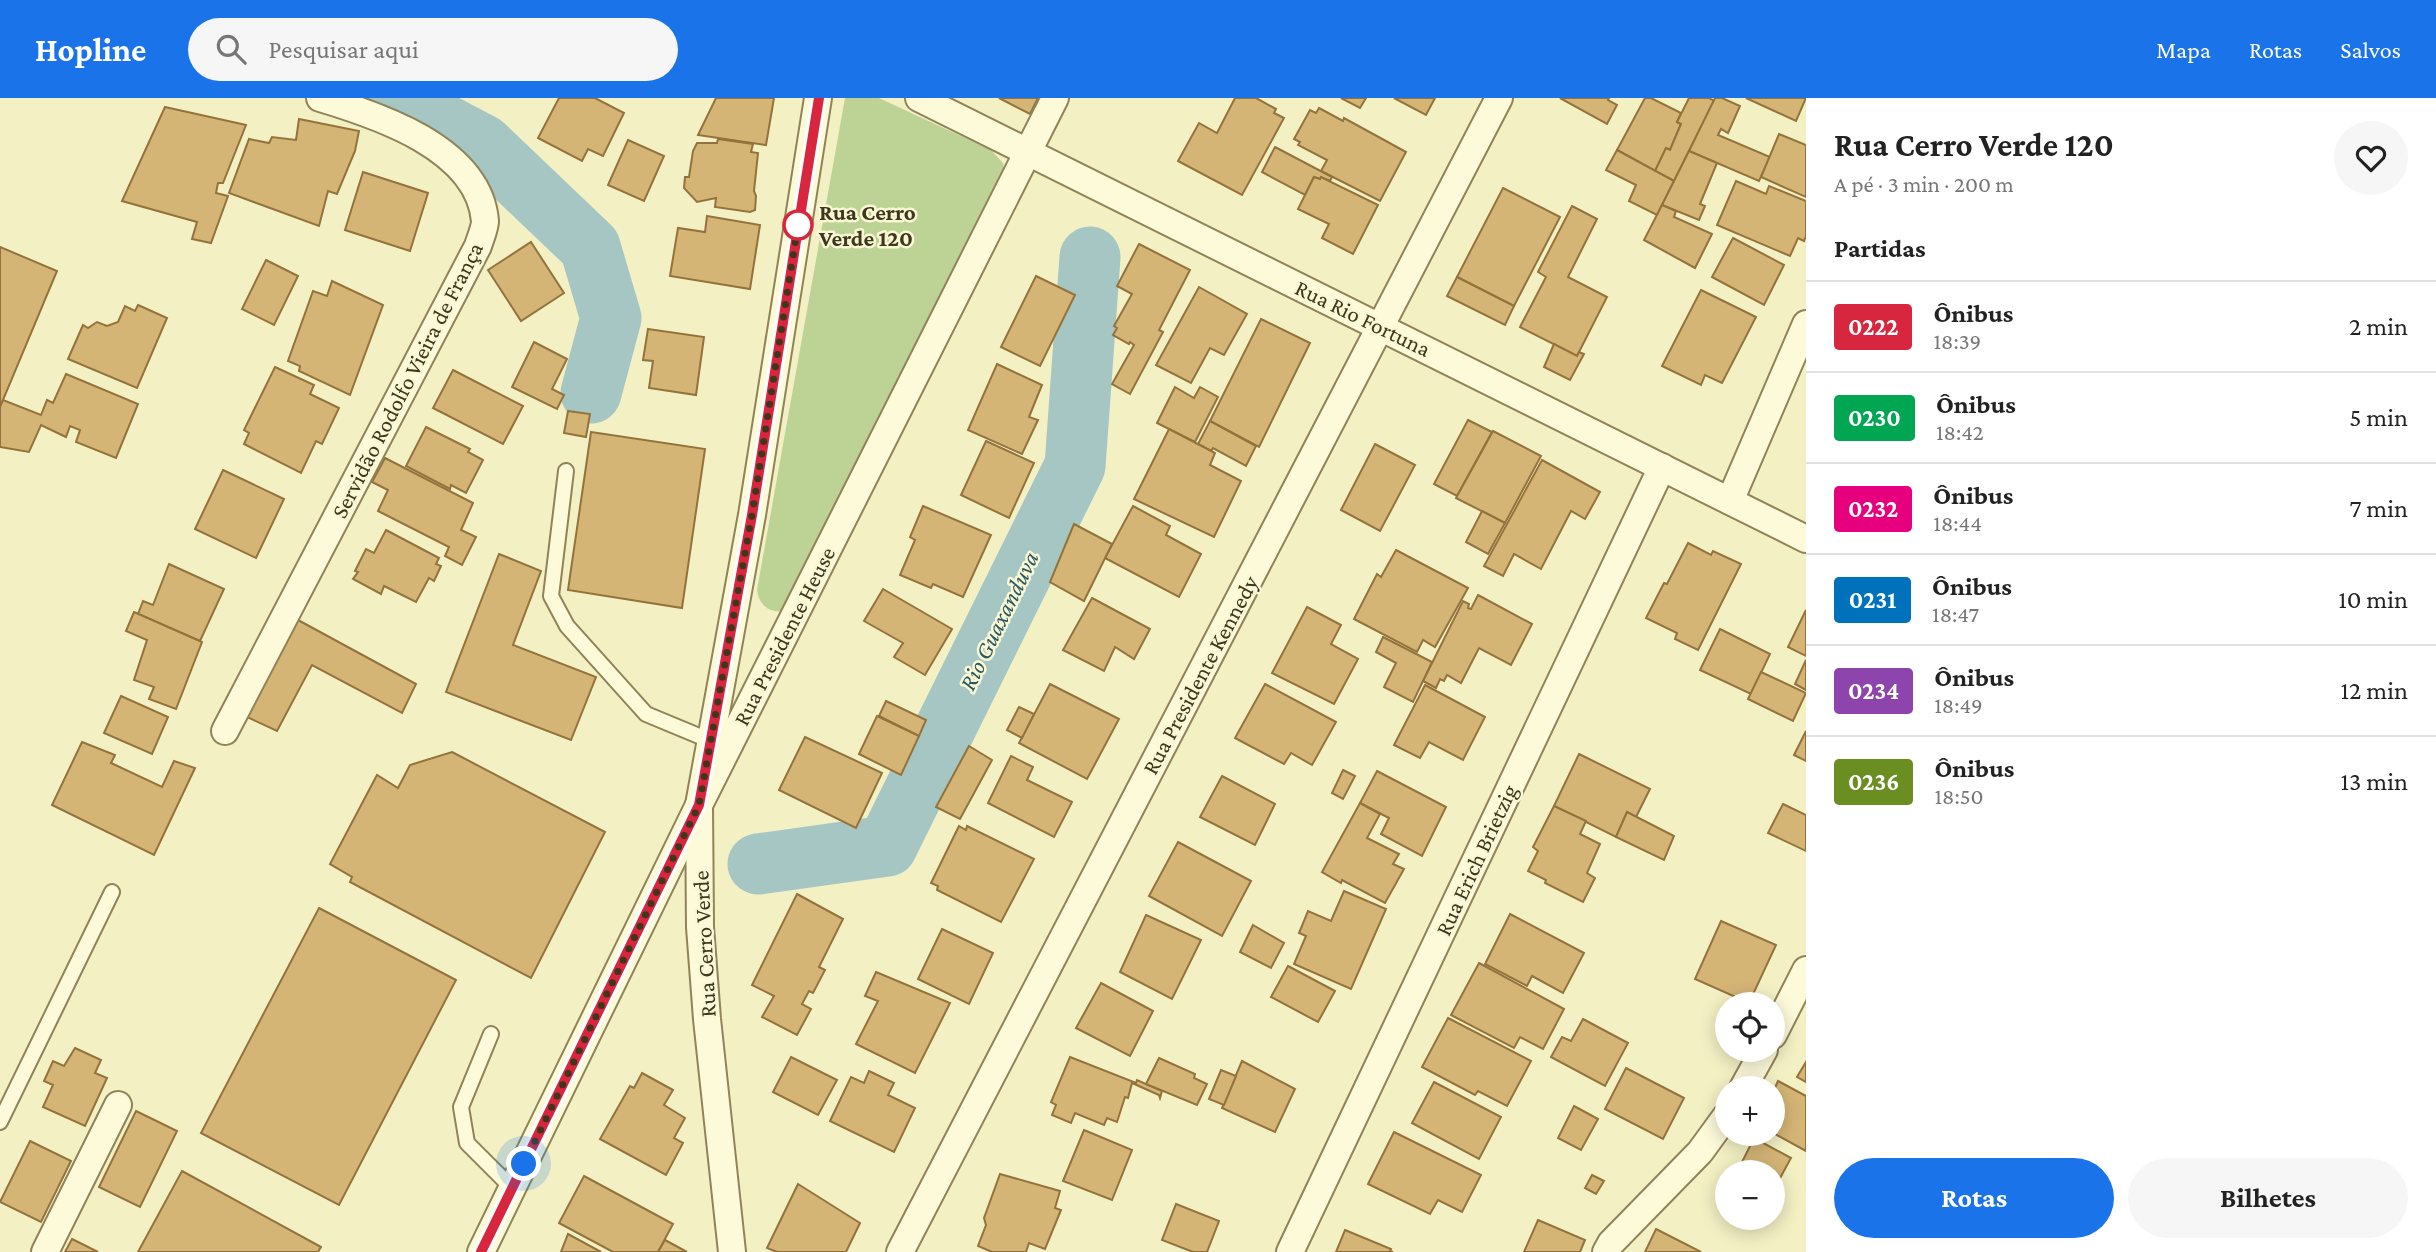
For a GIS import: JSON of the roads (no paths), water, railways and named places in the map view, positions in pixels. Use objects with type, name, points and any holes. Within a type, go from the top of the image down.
[{"type":"street","name":"Servidão Rodolfo Vieira de França","points":[[225,731],[478,246],[485,222],[471,182],[434,147],[381,118],[320,98]]},
{"type":"street","name":"Rua Cerro Verde","points":[[732,1252],[701,940],[699,805],[752,515],[818,98]]},
{"type":"street","name":"Rua Rio Fortuna","points":[[919,98],[1806,539]]},
{"type":"street","name":"Rua Presidente Heuse","points":[[481,1252],[699,805],[1055,98]]},
{"type":"street","name":"Rua Presidente Kennedy","points":[[900,1252],[1499,98]]},
{"type":"street","points":[[1730,501],[1806,324]]},
{"type":"street","name":"Rua Erich Brietzig","points":[[1290,1252],[1662,467]]},
{"type":"street","points":[[1785,1011],[1806,970]]},
{"type":"street","points":[[45,1252],[118,1105]]},
{"type":"street","points":[[1609,1248],[1700,1152],[1715,1131]]},
{"type":"lane","points":[[566,471],[551,596],[567,626],[646,714],[711,741]]},
{"type":"lane","points":[[0,1122],[112,892]]},
{"type":"lane","points":[[491,1034],[461,1107],[467,1143],[512,1188]]},
{"type":"waterway","name":"Rio Guaxanduva","points":[[384,98],[405,104],[483,145],[590,247],[611,318],[591,393]]},
{"type":"waterway","name":"Rio Guaxanduva","points":[[758,864],[887,846],[1075,466],[1090,257]]},
{"type":"place","name":"Rua Cerro Verde 120","points":[[798,225]]}]
